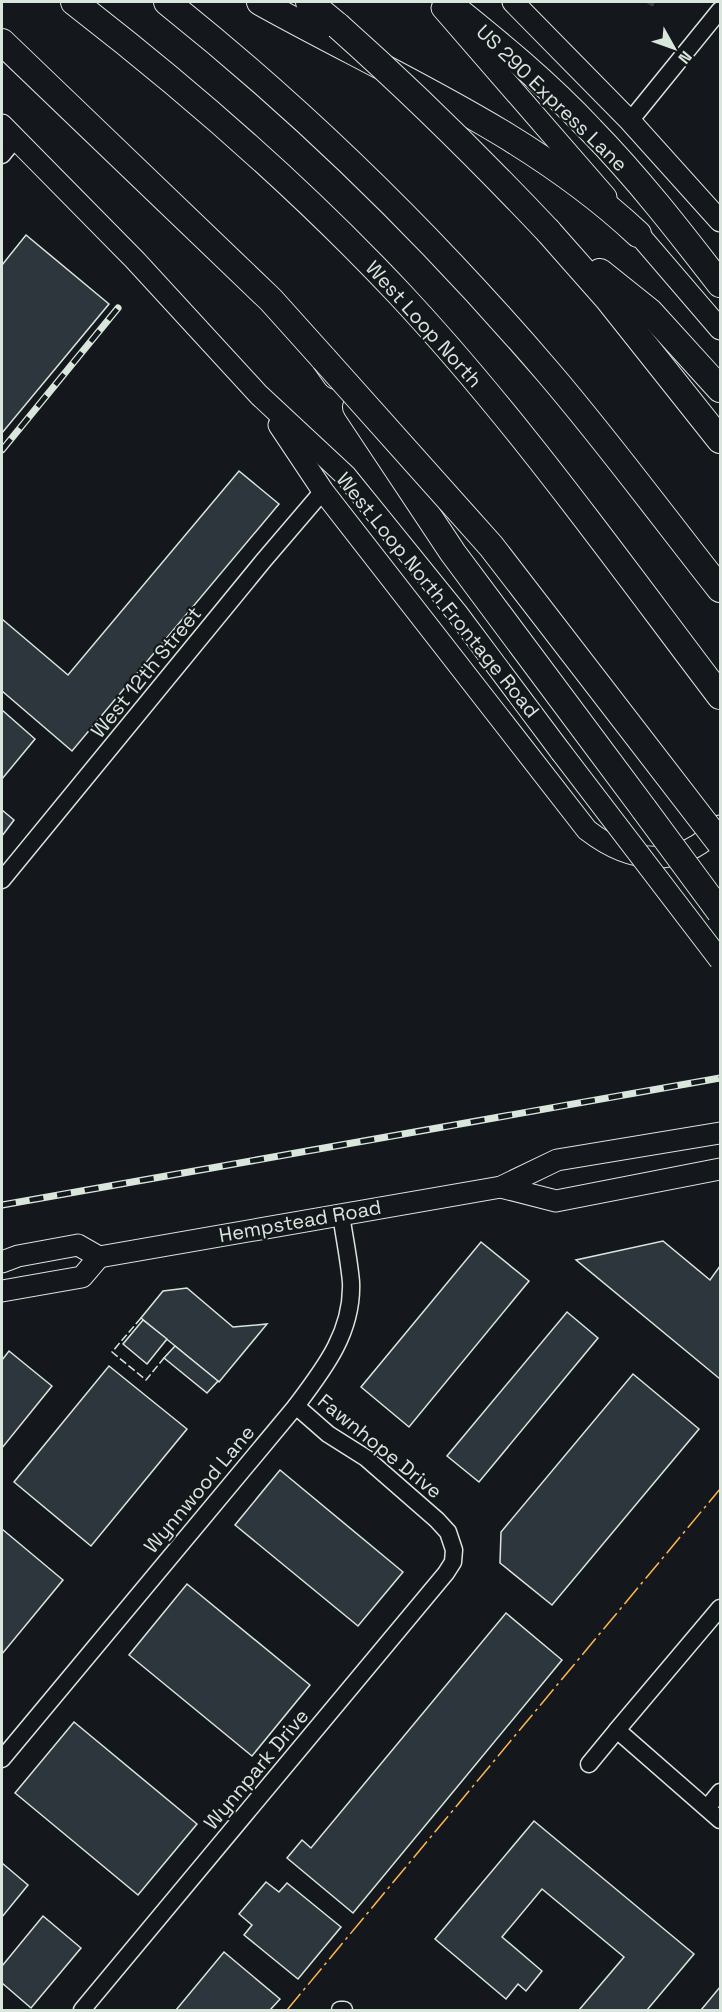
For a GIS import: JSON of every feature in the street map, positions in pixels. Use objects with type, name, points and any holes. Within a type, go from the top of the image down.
[{"type":"highway","name":"West Loop North","points":[[74,2],[202,104],[345,237],[453,354],[520,434],[720,696]]},
{"type":"highway","points":[[166,2],[274,93],[361,173],[449,261],[549,372],[720,589]]},
{"type":"highway","points":[[260,2],[327,40],[423,88],[505,135],[594,195],[638,234]]},
{"type":"highway","points":[[309,2],[394,75],[503,183],[608,299],[720,440]]},
{"type":"highway","name":"US 290 Express Lane","points":[[447,2],[528,70],[590,128],[667,215],[720,284]]},
{"type":"highway","points":[[2,42],[270,300],[324,359],[490,546],[720,843]]},
{"type":"highway","points":[[548,231],[650,312],[720,389]]},
{"type":"highway","points":[[324,359],[453,553],[720,912]]},
{"type":"main road","points":[[436,2],[720,329]]},
{"type":"main road","points":[[513,2],[630,121],[720,222]]},
{"type":"main road","name":"West Loop North Frontage Road","points":[[8,132],[134,258],[259,395],[346,476],[457,613],[720,960]]},
{"type":"main road","points":[[259,395],[323,491],[587,830],[605,844],[618,850],[640,857],[658,858],[690,849],[720,826]]},
{"type":"main road","name":"Hempstead Road","points":[[99,1257],[501,1187],[557,1160],[720,1133]]},
{"type":"main road","name":"Hempstead Road","points":[[501,1187],[556,1201],[720,1169]]},
{"type":"main road","points":[[2,1262],[18,1256],[78,1245],[99,1257],[82,1277],[2,1291]]},
{"type":"street","points":[[630,121],[720,10]]},
{"type":"street","points":[[2,155],[8,132]]},
{"type":"street","name":"West 12th Street","points":[[2,880],[323,491]]},
{"type":"street","name":"Wynnwood Lane","points":[[2,1759],[296,1406],[326,1366],[335,1350],[346,1320],[351,1283],[341,1214]]},
{"type":"street","name":"Fawnhope Drive","points":[[296,1406],[328,1434],[366,1458],[438,1520],[447,1532],[454,1550]]},
{"type":"street","name":"Wynnpark Drive","points":[[82,2010],[446,1574],[453,1562],[454,1550]]},
{"type":"street","points":[[589,1764],[720,1608]]},
{"type":"street","points":[[617,1730],[720,1820]]},
{"type":"street","points":[[707,1808],[720,1792]]},
{"type":"building","points":[[26,235],[109,304],[2,433],[2,265]]},
{"type":"building","points":[[239,471],[279,504],[72,751],[2,691],[2,619],[68,675]]},
{"type":"building","points":[[2,710],[35,739],[2,779]]},
{"type":"building","points":[[2,810],[14,820],[2,836]]},
{"type":"building","points":[[663,1241],[710,1280],[720,1266],[720,1379],[576,1260]]},
{"type":"building","points":[[481,1242],[529,1281],[409,1427],[361,1387]]},
{"type":"building","points":[[187,1288],[233,1327],[267,1324],[219,1382],[141,1318],[163,1291]]},
{"type":"building","points":[[567,1312],[598,1338],[479,1482],[447,1456]]},
{"type":"building","points":[[143,1320],[167,1339],[147,1364],[123,1344]]},
{"type":"building","points":[[175,1346],[218,1381],[207,1393],[164,1358]]},
{"type":"building","points":[[9,1351],[52,1386],[2,1448],[2,1360]]},
{"type":"building","points":[[109,1366],[187,1429],[91,1546],[14,1482]]},
{"type":"building","points":[[633,1374],[699,1429],[552,1605],[500,1563],[501,1532]]},
{"type":"building","points":[[280,1470],[403,1572],[358,1626],[235,1525]]},
{"type":"building","points":[[2,1529],[63,1580],[2,1654]]},
{"type":"building","points":[[187,1584],[310,1685],[252,1756],[129,1655]]},
{"type":"building","points":[[506,1613],[562,1660],[353,1913],[287,1858],[302,1840],[311,1848]]},
{"type":"building","points":[[74,1722],[197,1824],[138,1895],[15,1793]]},
{"type":"building","points":[[534,1821],[694,1954],[647,2010],[579,2010],[624,1957],[542,1889],[502,1937],[542,1971],[526,1991],[518,1984],[506,1999],[435,1939]]},
{"type":"building","points":[[2,1863],[28,1885],[2,1917]]},
{"type":"building","points":[[266,1882],[279,1892],[287,1883],[341,1927],[298,1979],[244,1935],[252,1925],[239,1914]]},
{"type":"building","points":[[43,1916],[81,1948],[31,2008],[2,1983],[2,1966]]},
{"type":"building","points":[[224,1952],[280,1999],[270,2010],[176,2010]]},
{"type":"building","points":[[720,1987],[720,2010],[701,2010]]},
{"type":"railway","points":[[2,450],[118,308]]},
{"type":"railway","points":[[2,1205],[720,1078]]},
{"type":"fence","points":[[141,1318],[112,1352],[146,1380],[164,1358]]},
{"type":"power","points":[[287,2010],[720,1489]]}]
